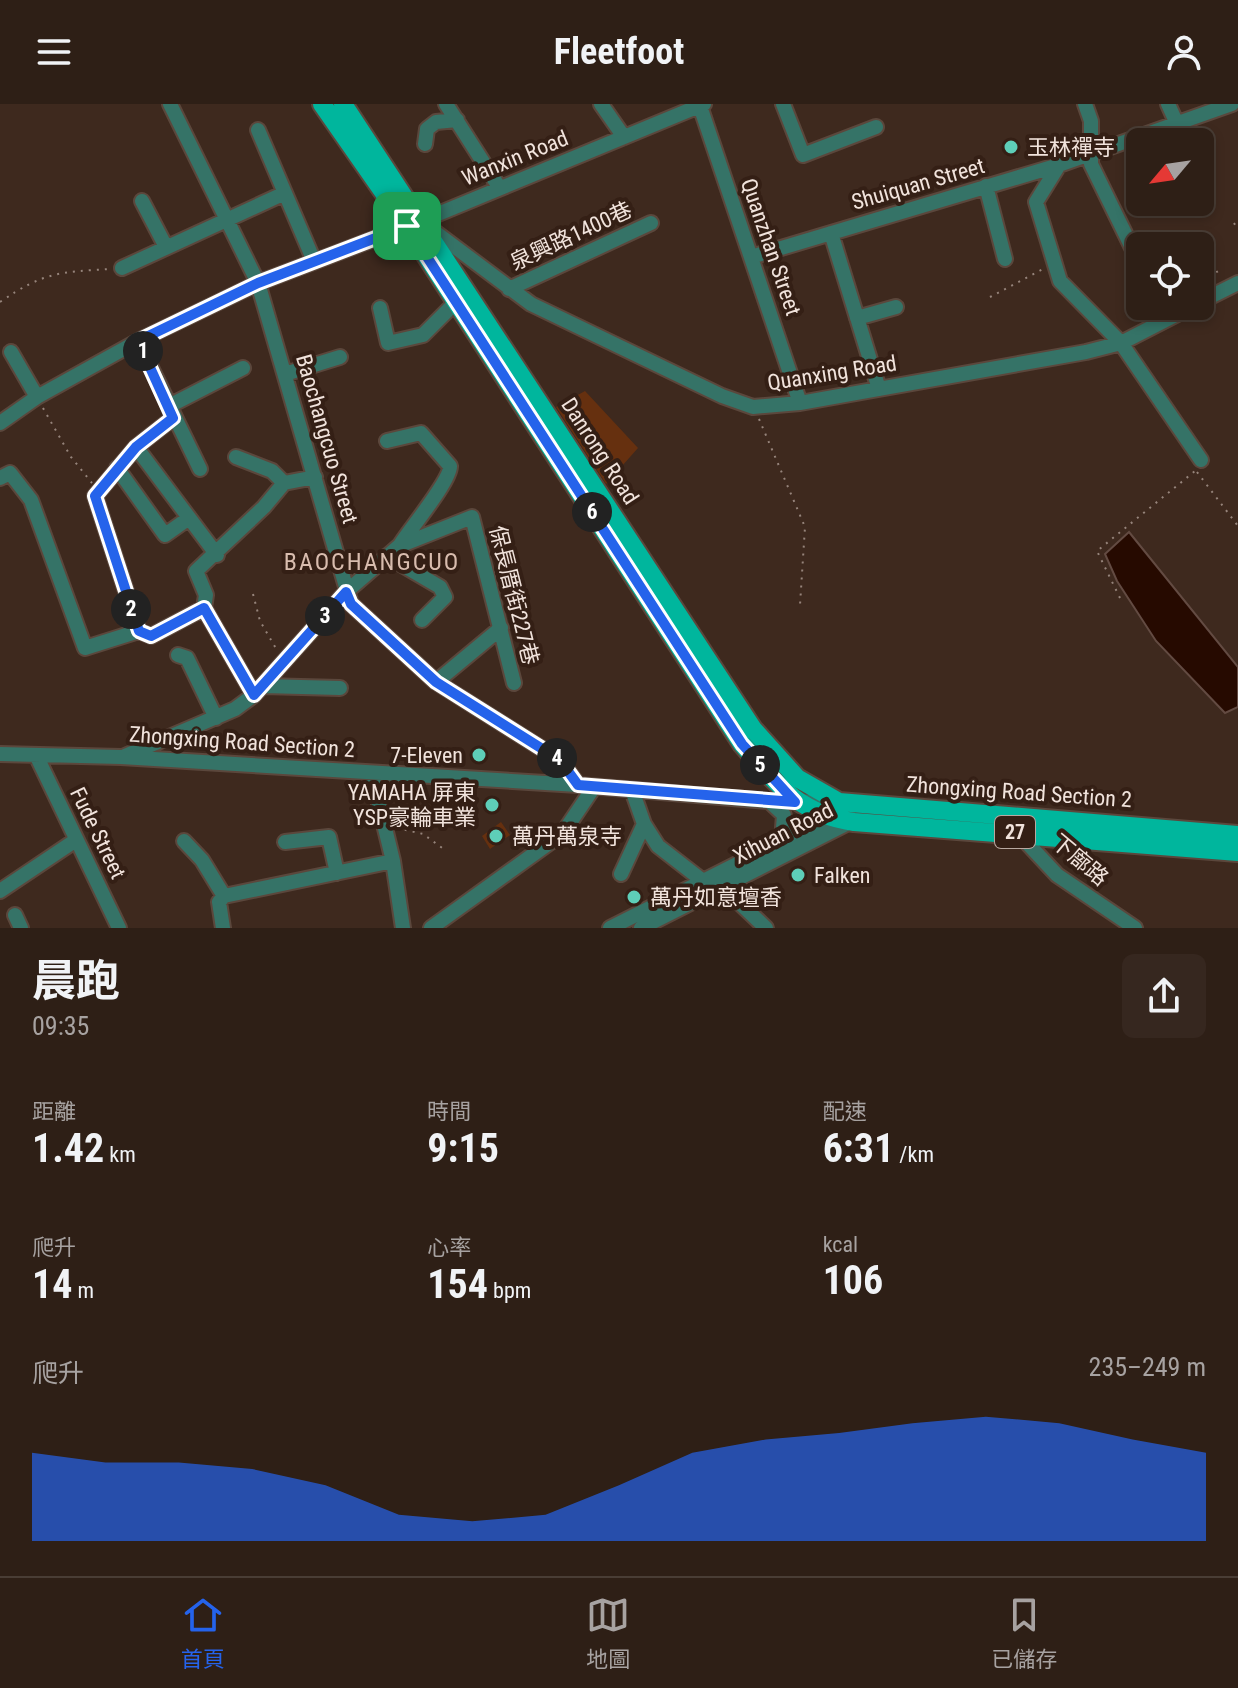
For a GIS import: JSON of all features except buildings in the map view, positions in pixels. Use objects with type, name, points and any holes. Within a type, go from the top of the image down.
[{"type":"main road","name":"Danrong Road","points":[[322,104],[414,224],[455,303],[753,729],[797,778],[850,809]]},
{"type":"main road","name":"Danrong Road","points":[[343,104],[414,224],[611,526],[742,744],[795,802]]},
{"type":"main road","name":"Zhongxing Road Section 2","points":[[795,802],[827,818],[850,809],[1008,814],[1238,835]]},
{"type":"main road","name":"Zhongxing Road Section 2","points":[[850,809],[1017,832],[1238,852]]},
{"type":"street","name":"Baochangcuo Street","points":[[170,104],[258,283],[351,604],[436,682],[560,760],[586,786]]},
{"type":"street","points":[[601,104],[624,137]]},
{"type":"street","points":[[783,104],[803,155],[876,127]]},
{"type":"street","points":[[1085,104],[1091,121],[1091,164],[1126,235]]},
{"type":"street","points":[[1168,104],[1177,124]]},
{"type":"street","points":[[448,105],[499,187]]},
{"type":"street","name":"Wanxin Road","points":[[0,423],[37,397],[138,341],[258,283],[414,224],[624,137],[667,112],[702,105]]},
{"type":"street","name":"Quanzhan Street","points":[[702,105],[800,403]]},
{"type":"street","points":[[1230,105],[1238,118]]},
{"type":"street","name":"Shuiquan Street","points":[[751,257],[1059,165],[1230,105]]},
{"type":"street","points":[[425,144],[427,129],[436,122],[457,120]]},
{"type":"street","points":[[258,130],[314,261]]},
{"type":"street","points":[[1059,165],[1036,202],[1060,281],[1121,343],[1201,460]]},
{"type":"street","points":[[986,186],[1005,259]]},
{"type":"street","points":[[122,268],[285,193]]},
{"type":"street","points":[[142,201],[166,247]]},
{"type":"street","name":"泉興路1400巷","points":[[509,289],[651,223]]},
{"type":"street","name":"Quanxing Road","points":[[414,224],[509,289],[559,317],[722,396],[753,407],[800,403],[1121,343],[1154,320]]},
{"type":"street","points":[[831,233],[879,389]]},
{"type":"street","points":[[1214,295],[1232,286]]},
{"type":"street","points":[[380,308],[388,343],[423,335],[455,303]]},
{"type":"street","points":[[857,318],[896,307]]},
{"type":"street","points":[[138,341],[200,469]]},
{"type":"street","points":[[11,352],[37,397]]},
{"type":"street","points":[[285,374],[340,357]]},
{"type":"street","points":[[139,631],[95,496],[97,490],[171,412],[243,368]]},
{"type":"street","points":[[121,757],[216,718],[259,691],[346,592],[399,546],[420,513],[449,478],[450,466],[421,433],[387,441]]},
{"type":"street","points":[[136,447],[217,555]]},
{"type":"street","points":[[236,457],[272,471],[284,483]]},
{"type":"street","points":[[117,468],[165,535],[189,518]]},
{"type":"street","points":[[0,478],[10,473],[31,500],[85,648],[139,631],[151,636],[204,608]]},
{"type":"street","points":[[259,691],[204,608],[206,595],[196,571],[217,555],[284,483],[315,477]]},
{"type":"street","name":"保長厝街227巷","points":[[399,546],[472,517],[514,683]]},
{"type":"street","points":[[387,556],[440,587],[445,597],[422,620]]},
{"type":"street","points":[[436,682],[501,628]]},
{"type":"street","points":[[178,655],[187,658],[216,718]]},
{"type":"street","points":[[259,691],[340,688]]},
{"type":"street","name":"Zhongxing Road Section 2","points":[[0,754],[121,757],[586,786],[850,809]]},
{"type":"street","name":"Fude Street","points":[[37,757],[119,928]]},
{"type":"street","points":[[372,775],[393,861],[403,928]]},
{"type":"street","points":[[431,928],[563,833],[586,786]]},
{"type":"street","points":[[632,790],[644,824],[658,846],[703,881],[729,893],[766,928]]},
{"type":"street","points":[[768,801],[784,815],[782,841]]},
{"type":"street","name":"Xihuan Road","points":[[641,928],[718,890],[850,809]]},
{"type":"street","name":"下廍路","points":[[1008,814],[1017,832],[1057,875],[1135,928]]},
{"type":"street","name":"Xihuan Road","points":[[610,928],[827,818]]},
{"type":"street","points":[[621,874],[644,824]]},
{"type":"street","points":[[285,842],[329,837],[337,873]]},
{"type":"street","points":[[0,891],[76,840]]},
{"type":"street","points":[[184,841],[202,860],[224,896]]},
{"type":"street","points":[[223,928],[219,902],[224,896],[393,861]]},
{"type":"path","points":[[1234,223],[1238,230]]},
{"type":"path","points":[[1214,260],[1232,286]]},
{"type":"path","points":[[990,297],[1054,263]]},
{"type":"path","points":[[0,302],[34,279],[57,272],[122,268]]},
{"type":"path","points":[[37,397],[71,457],[97,490]]},
{"type":"path","points":[[753,407],[805,527],[800,605]]},
{"type":"path","points":[[1120,598],[1097,551],[1196,471],[1238,526]]},
{"type":"path","points":[[253,594],[260,621],[284,663]]},
{"type":"path","points":[[385,829],[406,828],[423,834],[445,850]]},
{"type":"shaded area","points":[[1129,532],[1238,667],[1238,707],[1225,713],[1156,641],[1117,581],[1105,554]]},
{"type":"place","name":"玉林禪寺","points":[[1011,147]]},
{"type":"place","name":"7-Eleven","points":[[479,755]]},
{"type":"place","name":"YAMAHA 屏東 YSP豪輪車業","points":[[492,805]]},
{"type":"place","name":"萬丹萬泉寺","points":[[496,836]]},
{"type":"place","name":"Falken","points":[[798,875]]},
{"type":"place","name":"萬丹如意壇香","points":[[634,897]]},
{"type":"district","name":"BAOCHANGCUO","points":[[372,562]]},
{"type":"route","points":[[407,226],[742,744],[795,802],[578,785],[560,760],[436,682],[351,604],[346,592],[254,695],[204,608],[151,636],[139,631],[95,496],[136,447],[173,418],[138,341],[258,283],[407,226]]}]
